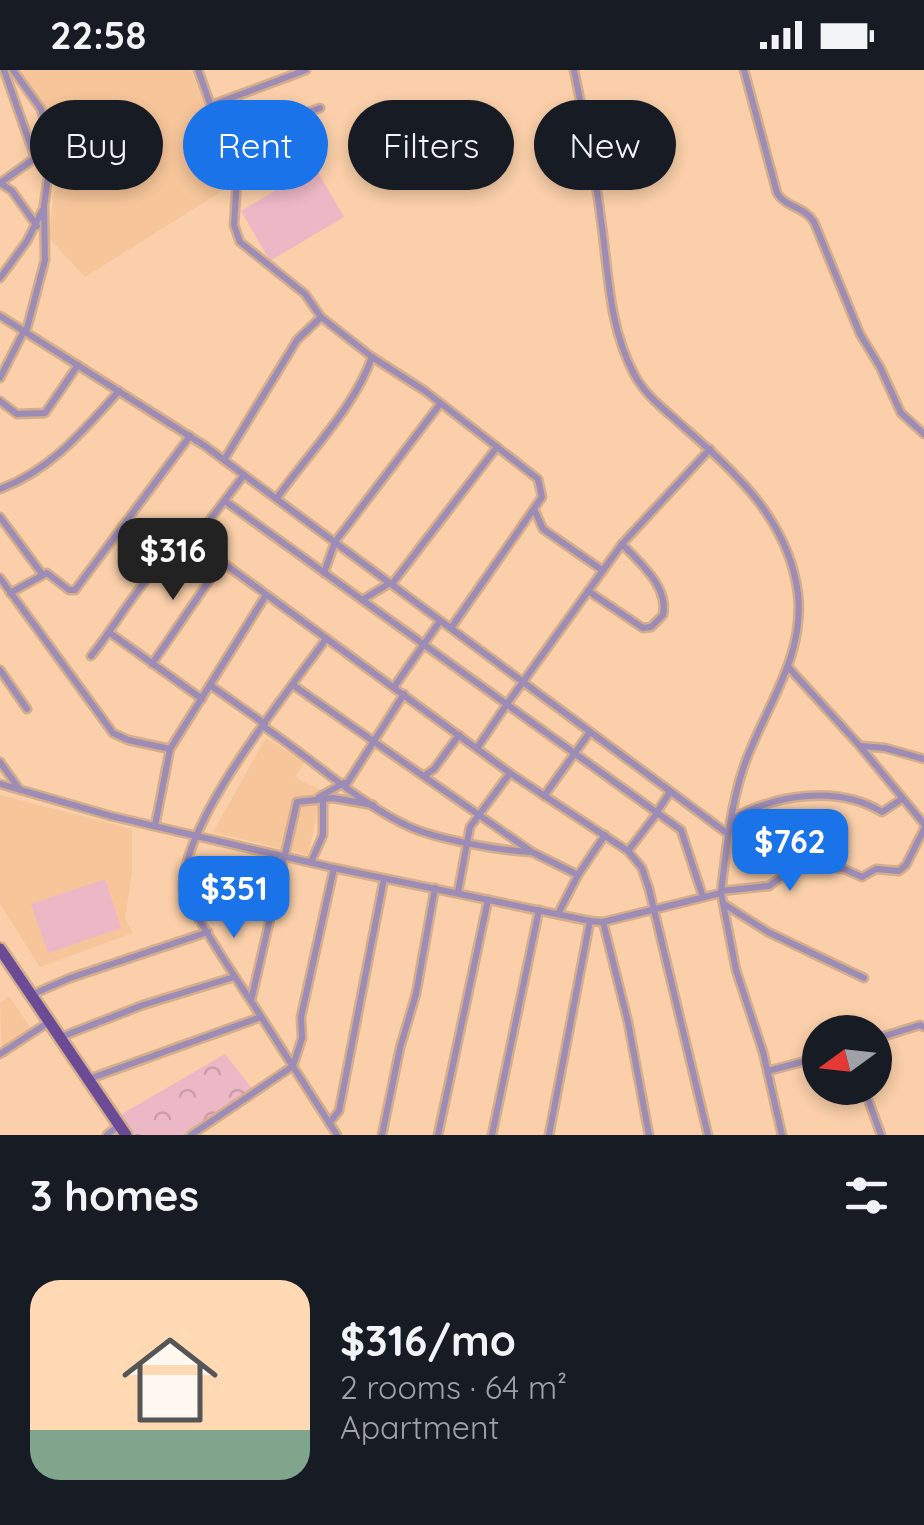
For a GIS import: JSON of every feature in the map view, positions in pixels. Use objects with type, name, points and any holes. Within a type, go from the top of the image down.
[{"type":"main road","points":[[0,949],[123,1130]]},
{"type":"street","points":[[4,70],[34,158],[0,183],[12,191],[45,234]]},
{"type":"street","points":[[0,378],[25,332],[45,260],[44,205],[52,158],[41,109],[12,70]]},
{"type":"street","points":[[199,70],[210,100]]},
{"type":"street","points":[[225,100],[306,70]]},
{"type":"street","points":[[574,70],[601,218],[608,296],[618,337],[632,370],[645,390],[755,494],[788,553],[798,595],[797,634],[789,668],[743,769],[728,834],[721,892],[736,970],[768,1071],[782,1135]]},
{"type":"street","points":[[744,70],[776,193],[784,202],[808,212],[860,334],[902,413],[924,434]]},
{"type":"street","points":[[237,190],[234,218],[240,242],[295,284],[321,317],[540,482],[543,493],[534,509],[451,628]]},
{"type":"street","points":[[0,278],[44,205]]},
{"type":"street","points":[[223,460],[311,324],[314,309]]},
{"type":"street","points":[[0,316],[190,436],[278,498],[728,834]]},
{"type":"street","points":[[311,324],[321,317]]},
{"type":"street","points":[[278,498],[367,375],[372,357]]},
{"type":"street","points":[[0,401],[17,414],[45,413],[78,365]]},
{"type":"street","points":[[367,375],[384,366]]},
{"type":"street","points":[[0,489],[46,466],[119,391]]},
{"type":"street","points":[[324,573],[335,542],[440,404]]},
{"type":"street","points":[[10,593],[42,574],[51,574],[69,590],[75,590],[190,436]]},
{"type":"street","points":[[362,600],[391,584],[496,447]]},
{"type":"street","points":[[476,748],[622,544],[710,449]]},
{"type":"street","points":[[91,656],[166,557],[182,543],[200,537],[244,475]]},
{"type":"street","points":[[224,501],[684,834],[702,898]]},
{"type":"street","points":[[534,509],[543,529]]},
{"type":"street","points":[[0,516],[42,574]]},
{"type":"street","points":[[522,526],[543,529],[602,570]]},
{"type":"street","points":[[200,537],[206,551],[510,773],[628,851],[642,868],[708,1135]]},
{"type":"street","points":[[588,591],[643,628],[651,627],[663,616],[664,599],[655,581],[622,544]]},
{"type":"street","points":[[152,664],[222,562]]},
{"type":"street","points":[[0,578],[113,733],[170,748]]},
{"type":"street","points":[[155,826],[170,748],[266,595]]},
{"type":"street","points":[[394,687],[440,622]]},
{"type":"street","points":[[110,633],[202,699]]},
{"type":"street","points":[[326,639],[223,784],[189,854],[183,890],[334,1134]]},
{"type":"street","points":[[0,784],[334,868],[590,921],[604,922],[721,892],[769,886],[787,873],[815,865],[844,868],[862,877],[876,869],[902,870],[924,827],[860,746],[789,668]]},
{"type":"street","points":[[0,670],[27,709]]},
{"type":"street","points":[[210,685],[373,805],[419,831],[532,852]]},
{"type":"street","points":[[293,685],[532,852],[578,875]]},
{"type":"street","points":[[320,798],[345,784],[404,694]]},
{"type":"street","points":[[544,796],[590,732]]},
{"type":"street","points":[[424,776],[434,770],[459,735]]},
{"type":"street","points":[[860,746],[924,759]]},
{"type":"street","points":[[0,762],[21,791]]},
{"type":"street","points":[[458,892],[470,827],[510,773]]},
{"type":"street","points":[[628,851],[670,792]]},
{"type":"street","points":[[732,820],[773,800],[815,794],[868,802],[882,812],[902,799]]},
{"type":"street","points":[[311,862],[322,836],[320,798]]},
{"type":"street","points":[[251,1001],[297,802],[320,798],[373,805]]},
{"type":"street","points":[[558,914],[604,835]]},
{"type":"street","points":[[191,1135],[292,1066],[302,1038],[301,1018],[334,868]]},
{"type":"street","points":[[329,1123],[338,1111],[384,879]]},
{"type":"street","points":[[382,1135],[416,994],[436,888]]},
{"type":"street","points":[[438,1135],[488,900]]},
{"type":"street","points":[[188,901],[271,916]]},
{"type":"street","points":[[723,904],[768,932],[864,978]]},
{"type":"street","points":[[492,1135],[540,910]]},
{"type":"street","points":[[549,1135],[590,921]]},
{"type":"street","points":[[604,922],[649,1135]]},
{"type":"street","points":[[30,996],[208,932]]},
{"type":"street","points":[[60,1038],[143,1005],[234,977]]},
{"type":"street","points":[[88,1080],[261,1017]]},
{"type":"street","points":[[0,1054],[49,1022]]},
{"type":"street","points":[[892,1035],[923,1027]]},
{"type":"street","points":[[768,1071],[802,1061]]},
{"type":"street","points":[[870,1105],[880,1135]]},
{"type":"street","points":[[107,1135],[123,1130]]},
{"type":"shaded area","points":[[20,70],[191,70],[203,100],[183,100],[183,190],[224,190],[85,277],[49,238],[54,190],[163,190],[163,100],[38,100]]},
{"type":"shaded area","points":[[266,738],[305,762],[295,777],[322,791],[308,855],[213,832]]},
{"type":"shaded area","points":[[0,795],[132,829],[132,872],[125,918],[133,933],[40,967],[0,904]]},
{"type":"shaded area","points":[[9,996],[32,1030],[2,1049],[0,1003]]},
{"type":"green space","points":[[328,189],[344,217],[270,261],[241,211],[276,190]]},
{"type":"green space","points":[[105,879],[121,928],[48,953],[31,904]]},
{"type":"green space","points":[[225,1054],[254,1091],[187,1135],[135,1135],[120,1115]]}]
